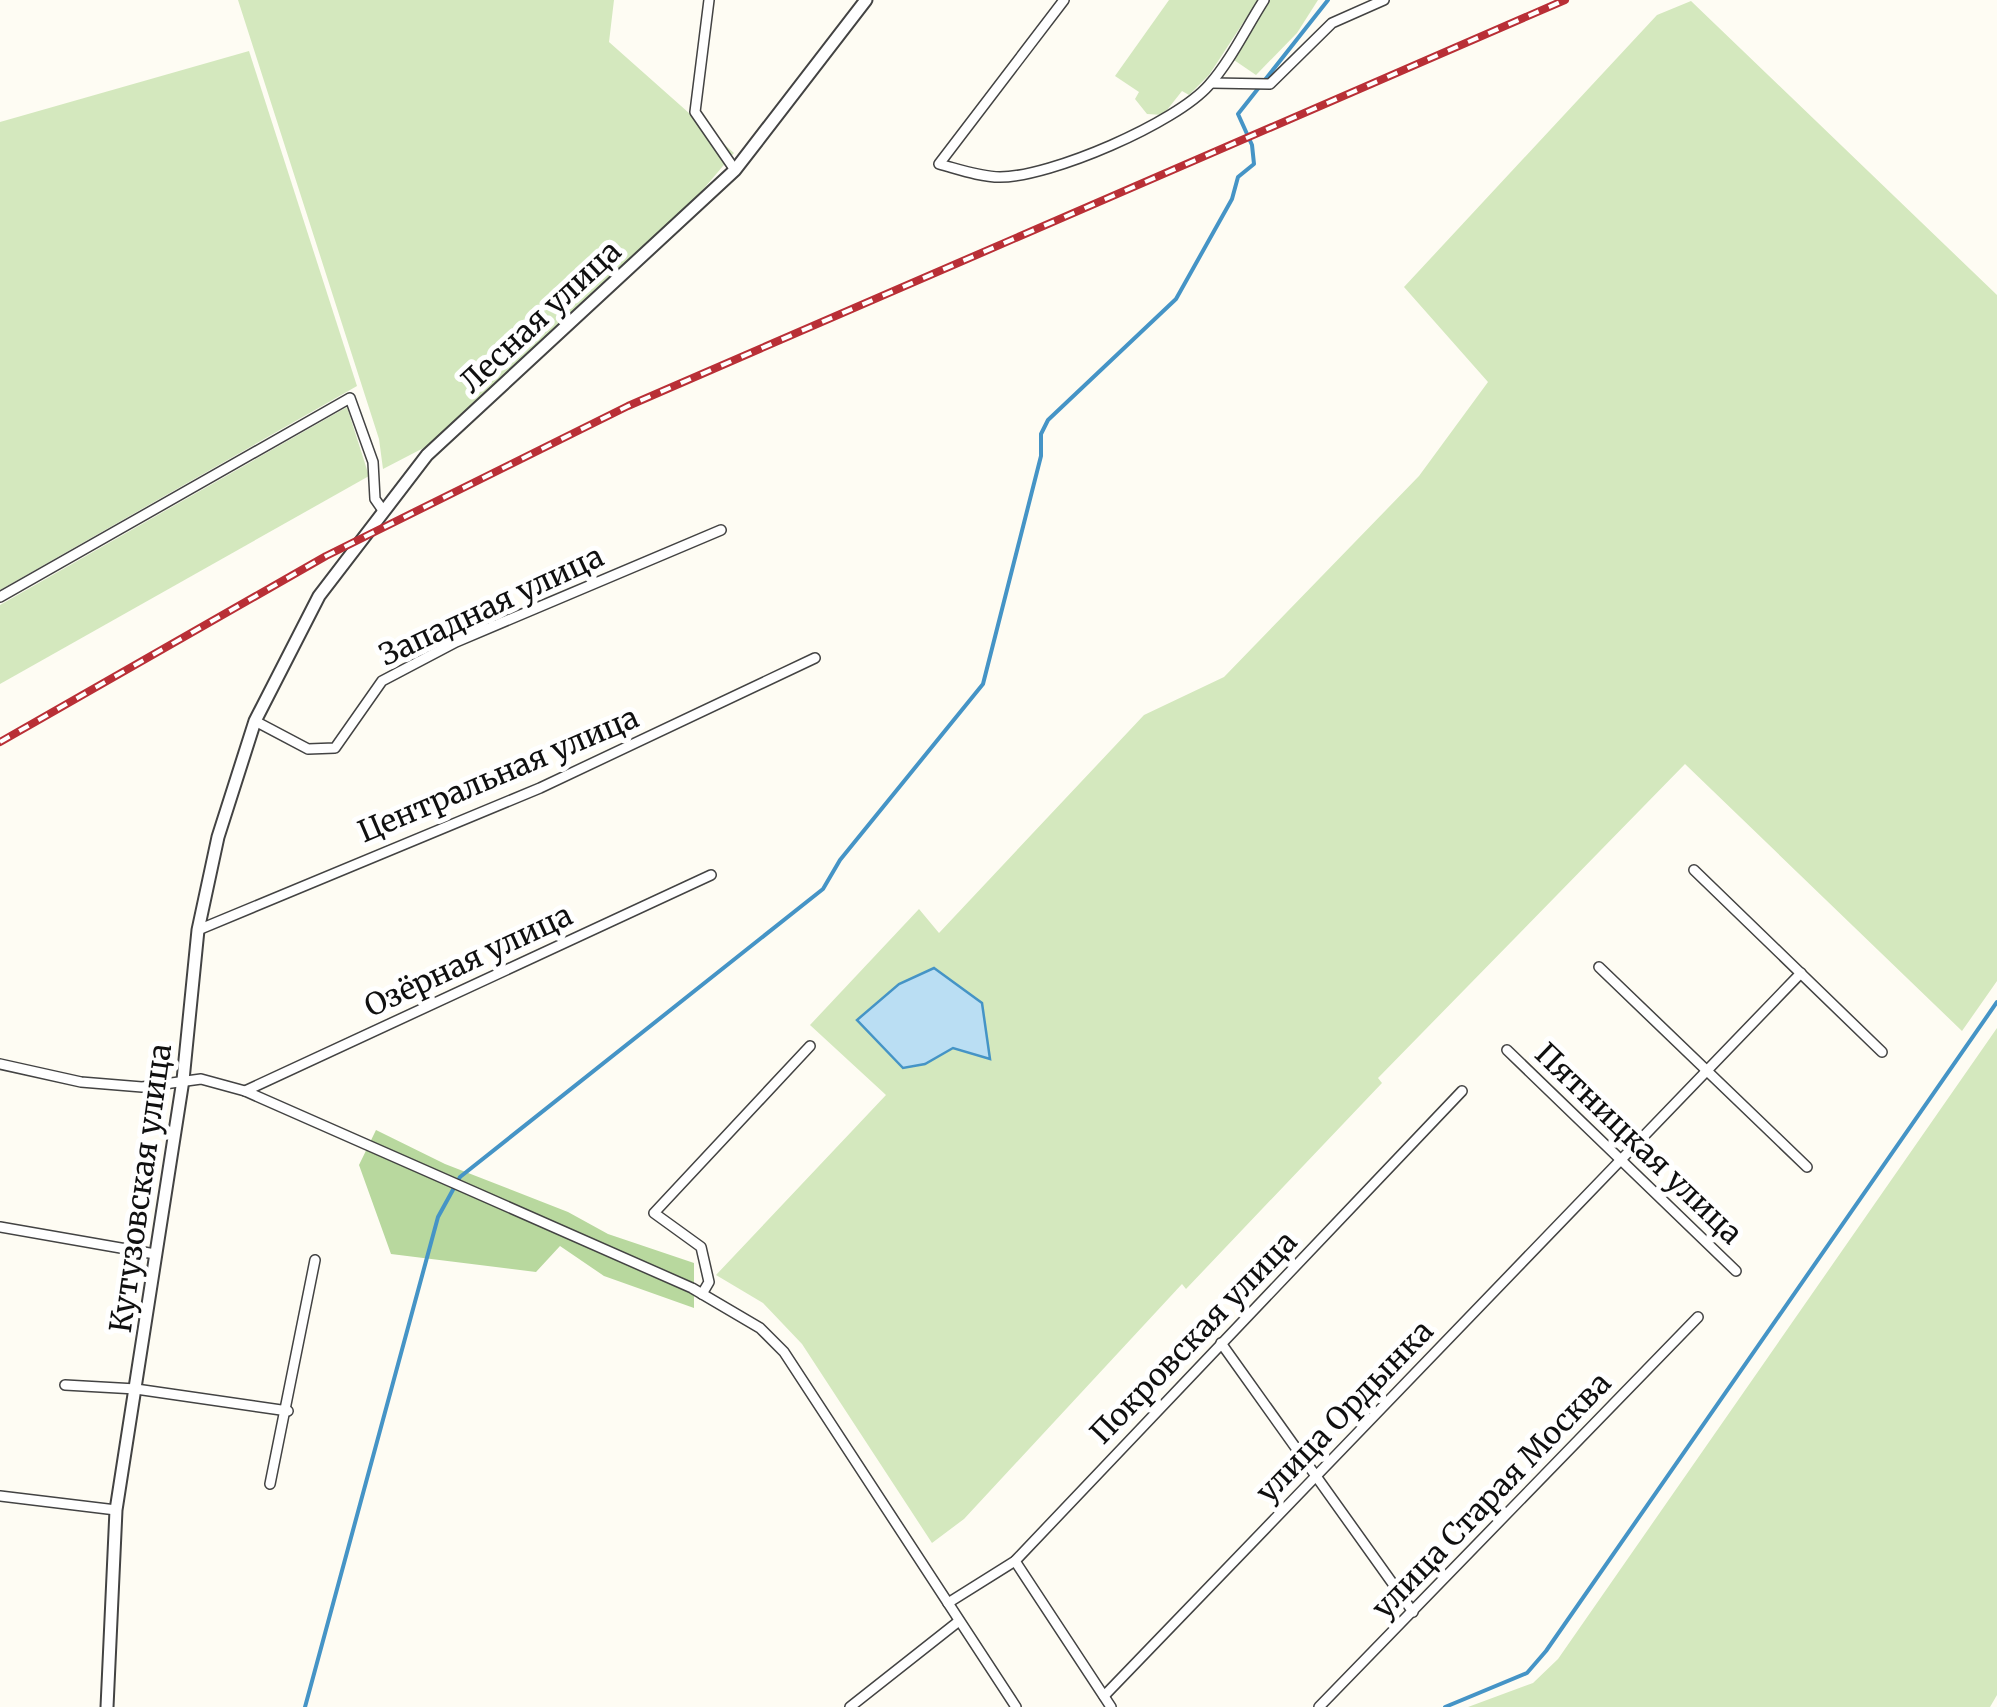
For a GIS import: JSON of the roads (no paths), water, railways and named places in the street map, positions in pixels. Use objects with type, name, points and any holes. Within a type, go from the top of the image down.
[{"type":"street","points":[[709,0],[694,112],[736,170]]},
{"type":"street","name":"Лесная улица","points":[[272,686],[302,624],[382,509],[426,455],[736,170],[866,0]]},
{"type":"street","points":[[1064,0],[939,164],[999,177],[1039,171],[1144,130],[1190,104],[1211,83],[1264,0]]},
{"type":"street","points":[[1211,83],[1270,84],[1332,23],[1384,0]]},
{"type":"street","points":[[0,596],[350,398],[373,462],[375,499],[382,509]]},
{"type":"street","name":"Западная улица","points":[[255,721],[308,748],[335,748],[382,681],[456,642],[721,530]]},
{"type":"street","name":"Центральная улица","points":[[198,930],[540,788],[814,658]]},
{"type":"street","name":"Кутузовская улица","points":[[107,1707],[116,1510],[183,1080],[198,930],[218,837],[255,721],[272,686]]},
{"type":"street","points":[[1694,870],[1882,1052]]},
{"type":"street","name":"Озёрная улица","points":[[246,1091],[711,875]]},
{"type":"street","points":[[1600,967],[1807,1167]]},
{"type":"street","name":"улица Ордынка","points":[[1104,1696],[1801,974]]},
{"type":"street","points":[[702,1294],[710,1282],[701,1247],[654,1214],[810,1046]]},
{"type":"street","name":"Пятницкая улица","points":[[1506,1050],[1736,1271]]},
{"type":"street","points":[[0,1064],[82,1082],[127,1086],[201,1079],[246,1091],[702,1294],[760,1328],[784,1352],[1016,1707]]},
{"type":"street","name":"Покровская улица","points":[[948,1603],[1014,1562],[1462,1091]]},
{"type":"street","points":[[0,1228],[156,1254]]},
{"type":"street","points":[[270,1484],[288,1411],[315,1260]]},
{"type":"street","name":"улица Старая Москва","points":[[1319,1707],[1698,1317]]},
{"type":"street","points":[[1222,1343],[1412,1612]]},
{"type":"street","points":[[65,1384],[136,1389],[288,1411]]},
{"type":"street","points":[[0,1496],[116,1510]]},
{"type":"street","points":[[1014,1562],[1111,1707]]},
{"type":"street","points":[[850,1707],[960,1621]]},
{"type":"water","points":[[934,968],[982,1003],[990,1059],[953,1048],[925,1064],[903,1068],[857,1020],[899,984]]},
{"type":"waterway","points":[[305,1707],[438,1217],[460,1177],[823,889],[840,860],[983,684],[1041,456],[1041,434],[1048,420],[1176,299],[1232,199],[1238,177],[1254,164],[1252,145],[1238,114],[1328,0]]},
{"type":"waterway","points":[[1445,1707],[1527,1673],[1546,1651],[1997,1002]]},
{"type":"railway","points":[[0,742],[326,556],[628,406],[1565,0]]}]
